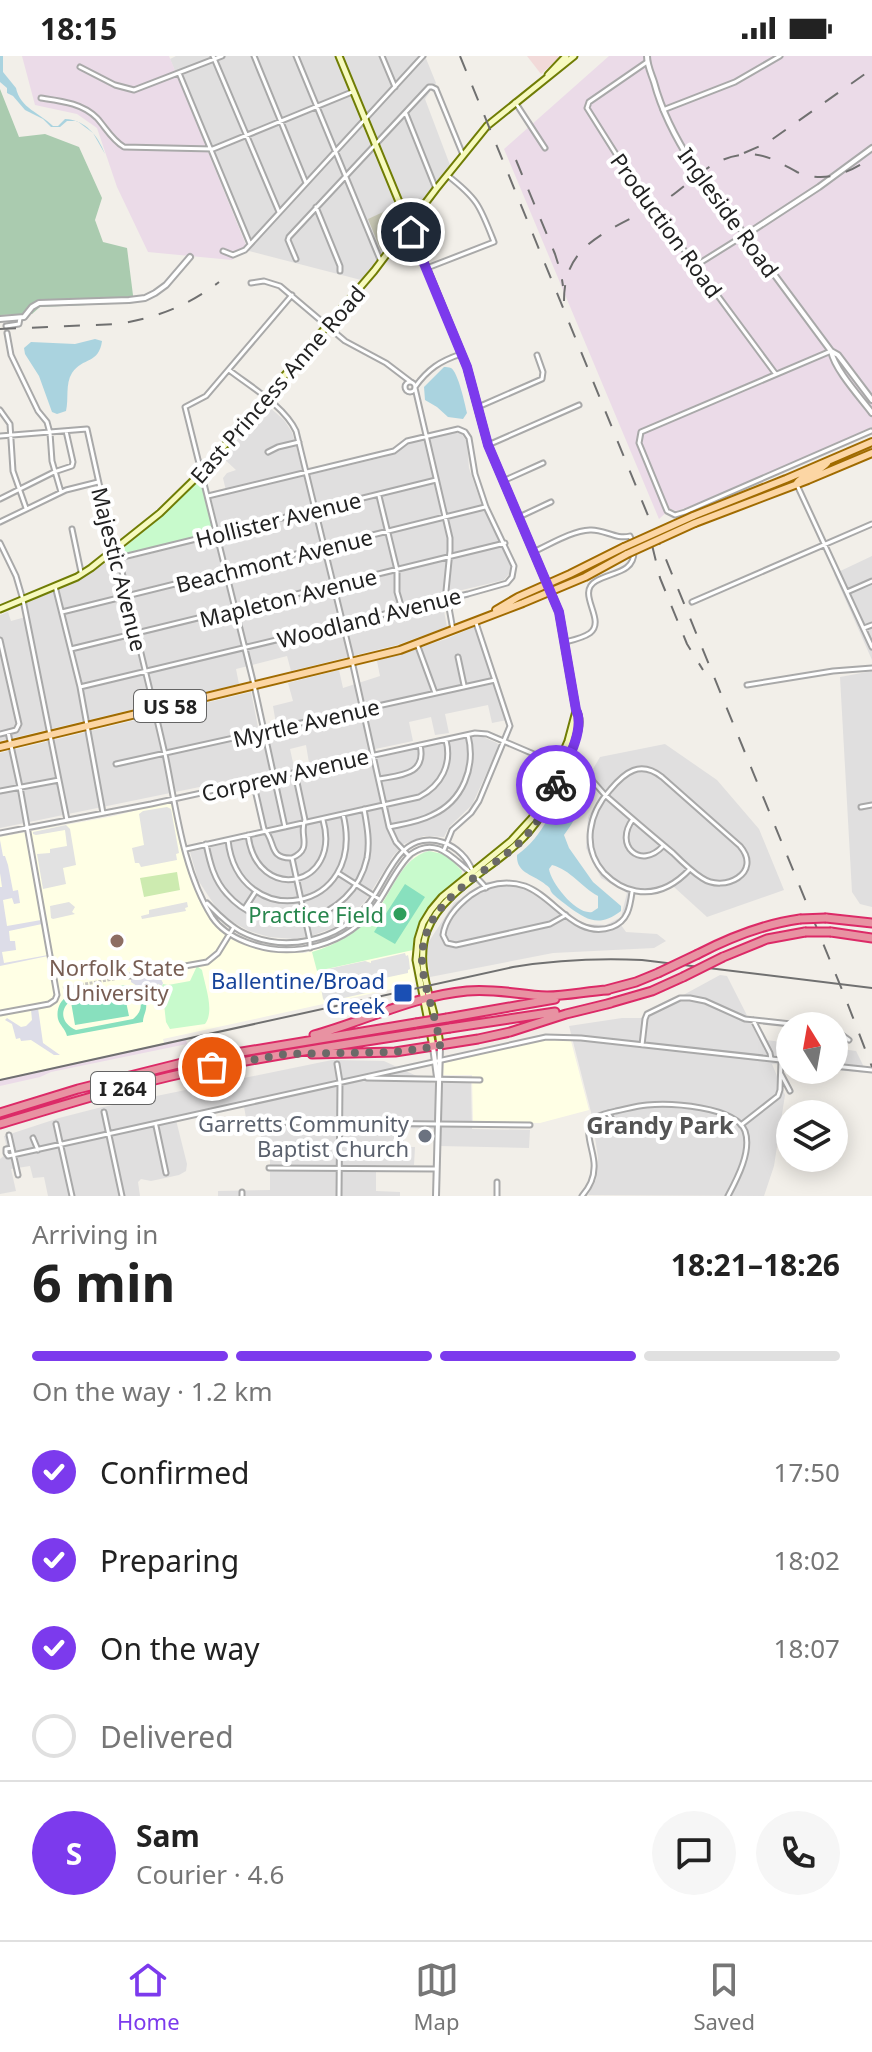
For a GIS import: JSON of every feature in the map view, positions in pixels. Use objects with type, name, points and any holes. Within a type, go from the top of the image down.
[{"type":"highway","name":"I 264","points":[[0,1113],[159,1068],[608,990],[636,982],[744,932],[773,923],[826,918],[872,923]]},
{"type":"highway","name":"I 264","points":[[0,1124],[154,1080],[286,1054],[611,1003],[652,991],[767,939],[805,932],[872,938]]},
{"type":"highway","points":[[286,1044],[391,1008],[469,990],[555,996],[608,990]]},
{"type":"highway","points":[[286,1054],[395,1052],[436,1046],[491,1037],[611,1003]]},
{"type":"main road","points":[[339,56],[471,379],[488,445],[550,587],[559,612],[576,710],[561,766],[528,824],[475,874],[437,902],[420,931],[416,955],[436,1046]]},
{"type":"main road","name":"East Princess Anne Road","points":[[0,609],[82,574],[160,513],[201,473],[381,262],[487,126],[566,56]]},
{"type":"main road","name":"East Princess Anne Road","points":[[547,76],[574,56]]},
{"type":"main road","name":"US 58","points":[[0,747],[417,644],[506,610],[550,587],[585,577],[625,550],[829,461],[871,439]]},
{"type":"main road","name":"US 58","points":[[694,520],[797,485],[872,453]]},
{"type":"main road","points":[[785,480],[797,485],[801,478],[820,470],[829,461]]},
{"type":"street","points":[[80,67],[115,85],[138,90],[222,56]]},
{"type":"street","points":[[254,56],[306,183]]},
{"type":"street","points":[[296,56],[381,262]]},
{"type":"street","points":[[382,56],[395,87]]},
{"type":"street","points":[[223,251],[237,255],[250,244],[423,56]]},
{"type":"street","points":[[663,110],[735,82],[780,56]]},
{"type":"street","points":[[213,58],[279,212]]},
{"type":"street","name":"Ingleside Road","points":[[646,58],[663,110],[680,144],[744,236],[872,400]]},
{"type":"street","name":"Production Road","points":[[646,58],[589,102],[587,108],[633,181],[775,373]]},
{"type":"street","points":[[179,73],[250,244]]},
{"type":"street","points":[[296,259],[288,238],[429,87],[434,87],[438,95],[463,155]]},
{"type":"street","points":[[41,98],[74,104],[89,111],[124,147],[210,149],[353,91]]},
{"type":"street","points":[[515,102],[545,148]]},
{"type":"street","points":[[405,112],[436,189]]},
{"type":"street","points":[[695,266],[819,187],[872,148]]},
{"type":"street","points":[[426,268],[494,242],[482,209],[470,192],[447,175]]},
{"type":"street","points":[[316,207],[340,271]]},
{"type":"street","points":[[0,319],[20,318],[39,303],[145,298],[166,285],[190,257]]},
{"type":"street","points":[[251,283],[270,282],[280,286],[350,345],[380,359],[414,385],[450,538],[446,599],[453,630]]},
{"type":"street","points":[[285,827],[236,609],[185,407],[206,396],[292,295]]},
{"type":"street","points":[[6,326],[19,324],[20,318]]},
{"type":"street","points":[[7,333],[11,355],[38,411],[47,422],[54,472],[61,492]]},
{"type":"street","points":[[831,351],[643,430],[638,440],[667,511],[680,514],[795,465],[871,439]]},
{"type":"street","name":"Ingleside Road","points":[[831,351],[832,357],[872,413]]},
{"type":"street","points":[[409,392],[413,392],[414,385],[439,362],[461,354]]},
{"type":"street","points":[[478,407],[542,379],[543,372],[537,355]]},
{"type":"street","points":[[229,370],[291,421],[299,442],[389,827],[396,842],[409,856]]},
{"type":"street","points":[[400,375],[417,401]]},
{"type":"street","points":[[405,386],[414,385]]},
{"type":"street","points":[[488,445],[579,405]]},
{"type":"street","points":[[0,410],[10,424],[13,471],[26,509]]},
{"type":"street","name":"Majestic Avenue","points":[[66,431],[87,429],[186,849],[195,883],[204,900]]},
{"type":"street","name":"Woodland Avenue","points":[[80,687],[507,583],[514,566],[486,507],[475,474],[469,438],[462,430],[455,429],[425,436]]},
{"type":"street","points":[[0,436],[66,431],[73,464],[0,499]]},
{"type":"street","points":[[208,496],[394,451],[407,441],[425,436]]},
{"type":"street","points":[[268,452],[299,442]]},
{"type":"street","points":[[503,481],[543,463]]},
{"type":"street","points":[[795,465],[799,474]]},
{"type":"street","name":"Hollister Avenue","points":[[119,558],[436,480]]},
{"type":"street","points":[[0,522],[61,492],[98,482]]},
{"type":"street","points":[[797,485],[872,647]]},
{"type":"street","points":[[378,495],[397,570],[397,592],[402,609]]},
{"type":"street","points":[[519,517],[551,502]]},
{"type":"street","name":"Beachmont Avenue","points":[[62,612],[486,507]]},
{"type":"street","points":[[680,514],[683,520]]},
{"type":"street","points":[[692,602],[872,524]]},
{"type":"street","points":[[72,529],[82,574]]},
{"type":"street","points":[[533,552],[574,534],[593,530],[623,538],[630,536],[634,556],[632,564],[598,579],[589,588],[595,622],[592,631],[565,642]]},
{"type":"street","points":[[0,543],[16,576],[23,600],[67,820]]},
{"type":"street","name":"Mapleton Avenue","points":[[71,649],[505,543]]},
{"type":"street","points":[[847,592],[872,581]]},
{"type":"street","points":[[55,586],[80,687],[103,813]]},
{"type":"street","points":[[444,850],[454,827],[475,808],[510,729],[475,621]]},
{"type":"street","points":[[864,628],[872,625]]},
{"type":"street","points":[[0,640],[19,724],[16,730],[0,734]]},
{"type":"street","points":[[417,644],[435,693]]},
{"type":"street","points":[[458,657],[465,686]]},
{"type":"street","points":[[747,685],[872,668]]},
{"type":"street","name":"Myrtle Avenue","points":[[116,764],[495,680]]},
{"type":"street","points":[[0,1013],[49,1004],[57,998],[60,988],[8,732]]},
{"type":"street","name":"Corprew Avenue","points":[[0,833],[446,738],[484,733],[591,779],[605,795],[690,869]]},
{"type":"street","points":[[389,827],[433,815],[456,797],[469,770],[471,749],[467,734]]},
{"type":"street","points":[[186,849],[419,797],[435,786],[447,766],[446,738]]},
{"type":"street","points":[[379,779],[415,769],[421,760],[420,744]]},
{"type":"street","points":[[641,769],[656,773],[743,848],[747,864],[740,877],[729,883],[709,882],[690,869],[675,883],[661,889],[644,892],[619,885],[599,866],[590,842],[592,820],[605,795],[630,771],[641,769]]},
{"type":"street","points":[[253,781],[264,829],[273,850],[283,858],[292,858],[301,853],[304,846],[302,825],[305,820],[294,772]]},
{"type":"street","points":[[0,791],[59,780]]},
{"type":"street","points":[[861,807],[872,805]]},
{"type":"street","points":[[206,844],[218,881],[233,900],[260,917],[275,921],[306,920],[332,909],[346,898],[356,884],[368,851],[364,809]]},
{"type":"street","points":[[228,840],[232,861],[246,883],[276,900],[301,899],[319,892],[338,873],[344,861],[347,847],[343,814]]},
{"type":"street","points":[[248,835],[253,857],[264,871],[279,879],[296,879],[314,870],[323,857],[327,840],[322,819]]},
{"type":"street","points":[[633,819],[625,836],[633,852],[650,856],[664,846]]},
{"type":"street","points":[[204,900],[234,927],[248,935],[268,941],[310,941],[334,932],[363,910],[404,851],[425,840],[446,843],[465,857],[486,888]]},
{"type":"street","points":[[204,900],[216,922],[247,942],[272,949],[310,948],[333,941],[368,915],[409,856],[418,850],[444,850],[475,874]]},
{"type":"street","points":[[292,858],[310,948]]},
{"type":"street","points":[[338,873],[380,900]]},
{"type":"street","points":[[566,915],[550,924],[456,945],[445,941],[444,930],[452,915],[467,899],[486,888],[508,883],[528,887],[541,895],[578,924],[600,930],[621,922],[627,915],[632,890]]},
{"type":"street","points":[[245,909],[256,891]]},
{"type":"street","points":[[130,976],[207,962],[218,953],[234,927]]},
{"type":"street","points":[[642,1045],[646,1016],[680,998],[698,999],[739,1017],[776,1022]]},
{"type":"street","points":[[753,1020],[771,1059]]},
{"type":"street","points":[[9,1135],[12,1148],[8,1148],[8,1156],[553,1036],[776,1060]]},
{"type":"street","points":[[436,1046],[436,1196]]},
{"type":"street","points":[[337,1064],[340,1082],[339,1196]]},
{"type":"street","points":[[848,1067],[872,1070]]},
{"type":"street","points":[[363,1077],[480,1080]]},
{"type":"street","points":[[741,1125],[778,1096],[780,1084]]},
{"type":"street","points":[[786,1084],[790,1091]]},
{"type":"street","points":[[582,1196],[594,1170],[590,1124],[595,1118],[608,1113],[648,1105],[722,1113],[741,1125],[747,1145],[728,1196]]},
{"type":"street","points":[[104,1112],[122,1196]]},
{"type":"street","points":[[608,1113],[616,1126],[625,1132]]},
{"type":"street","points":[[249,1122],[530,1125]]},
{"type":"street","points":[[56,1124],[72,1196]]},
{"type":"street","points":[[156,1125],[166,1173]]},
{"type":"street","points":[[33,1138],[38,1150]]},
{"type":"street","points":[[14,1155],[18,1175]]},
{"type":"street","points":[[269,1168],[436,1169]]},
{"type":"street","points":[[497,1182],[497,1196]]},
{"type":"shaded area","points":[[22,56],[169,56],[246,245],[232,260],[148,252],[117,187],[97,128],[77,114],[35,105]]},
{"type":"shaded area","points":[[176,56],[425,56],[436,83],[425,99],[450,165],[361,280],[249,251],[170,59]]},
{"type":"shaded area","points":[[527,56],[561,56],[541,74]]},
{"type":"shaded area","points":[[609,56],[872,56],[872,427],[720,495],[677,511],[670,509],[659,519],[504,149]]},
{"type":"shaded area","points":[[0,89],[19,137],[45,134],[79,147],[102,198],[95,220],[103,242],[127,248],[134,303],[40,307],[32,314],[0,315]]},
{"type":"shaded area","points":[[394,207],[401,223],[381,251],[368,219]]},
{"type":"shaded area","points":[[267,405],[292,432],[304,476],[385,457],[409,443],[461,433],[467,442],[469,468],[481,503],[511,566],[509,574],[504,580],[441,595],[447,627],[397,645],[291,671],[287,656],[236,669],[239,684],[0,741],[0,615],[8,612],[11,621],[29,616],[27,603],[87,576],[113,557],[122,561],[220,536],[211,499],[227,495],[223,478],[236,470],[222,457]]},
{"type":"shaded area","points":[[872,556],[872,660],[834,574]]},
{"type":"shaded area","points":[[476,626],[507,720],[492,723],[488,705],[445,714],[449,733],[435,735],[431,717],[409,722],[413,741],[309,763],[306,745],[290,749],[296,776],[475,736],[499,746],[472,805],[449,827],[444,837],[424,836],[404,844],[366,900],[333,928],[294,939],[269,937],[249,931],[229,920],[215,906],[198,880],[190,852],[265,835],[253,776],[0,828],[0,753],[251,692],[258,727],[276,724],[273,706],[293,701],[288,683],[339,670],[343,688],[380,676],[377,661]]},
{"type":"shaded area","points":[[872,671],[872,907],[860,904],[852,892],[840,677]]},
{"type":"shaded area","points":[[665,744],[717,780],[759,829],[784,890],[707,917],[674,887],[660,893],[636,894],[628,918],[621,925],[626,932],[657,934],[666,941],[654,948],[553,953],[430,977],[426,946],[454,903],[487,882],[514,880],[536,887],[586,924],[606,925],[621,917],[627,893],[601,878],[586,848],[588,817],[603,791],[590,774],[600,757]]},
{"type":"shaded area","name":"Norfolk State University","points":[[173,801],[188,867],[213,923],[232,939],[268,952],[305,953],[338,942],[372,916],[414,857],[435,851],[452,859],[462,871],[436,898],[419,923],[411,959],[415,984],[163,1039],[164,1043],[0,1079],[0,837],[114,816]]},
{"type":"shaded area","points":[[167,807],[171,809],[179,853],[176,854],[177,860],[141,867],[135,863],[132,848],[144,845],[139,814]]},
{"type":"shaded area","points":[[66,825],[70,829],[76,865],[63,868],[66,884],[43,889],[37,854],[67,846],[65,830],[36,835],[33,832]]},
{"type":"shaded area","points":[[0,840],[13,891],[18,890],[20,903],[14,904],[12,898],[3,900],[7,926],[41,920],[42,924],[9,931],[10,941],[15,941],[16,950],[2,952],[4,963],[48,956],[0,966],[2,887]]},
{"type":"shaded area","points":[[69,902],[75,907],[72,912],[75,914],[51,918],[50,906]]},
{"type":"shaded area","points":[[187,902],[186,911],[142,919],[141,916],[149,914],[149,910]]},
{"type":"shaded area","points":[[405,953],[409,960],[408,973],[375,980],[375,991],[326,1002],[323,999],[318,971],[365,961],[371,963]]},
{"type":"shaded area","points":[[155,973],[159,975],[162,986],[158,984],[155,988],[143,990],[131,982],[131,978]]},
{"type":"shaded area","points":[[720,975],[727,976],[759,1039],[776,1041],[776,1064],[772,1064],[776,1084],[780,1084],[785,1095],[784,1100],[776,1100],[776,1153],[764,1196],[588,1195],[596,1180],[598,1157],[591,1112],[569,1026],[641,1018]]},
{"type":"shaded area","points":[[38,1008],[43,1043],[60,1055],[54,1055],[31,1040],[16,1039],[12,1024],[5,1020],[7,1018],[21,1027],[26,1026],[32,1020],[31,1010]]},
{"type":"shaded area","points":[[186,1038],[187,1044],[51,1072],[0,1086],[0,1079]]},
{"type":"shaded area","points":[[562,1038],[571,1041],[589,1110],[540,1123],[473,1122],[472,1075],[443,1075],[444,1063]]},
{"type":"shaded area","points":[[848,1050],[856,1051],[867,1073],[848,1071]]},
{"type":"shaded area","points":[[332,1060],[384,1061],[432,1083],[471,1083],[472,1129],[530,1130],[529,1148],[439,1146],[438,1129],[404,1128],[404,1147],[415,1147],[414,1165],[376,1165],[376,1191],[400,1192],[400,1196],[218,1196],[218,1191],[270,1190],[270,1145],[261,1144],[261,1119],[246,1118],[243,1101],[175,1116],[186,1171],[151,1181],[141,1179],[138,1182],[140,1196],[48,1196],[44,1177],[33,1178],[30,1166],[11,1169],[16,1191],[0,1194],[0,1159],[8,1152],[4,1136],[98,1108]]},
{"type":"green space","points":[[199,481],[214,532],[122,554],[120,551]]},
{"type":"green space","points":[[429,851],[447,855],[462,871],[461,877],[442,892],[429,908],[413,950],[317,971],[312,952],[339,941],[362,925],[376,912],[404,868]]},
{"type":"green space","points":[[177,872],[180,890],[144,897],[140,878]]},
{"type":"green space","name":"Practice Field","points":[[405,884],[425,897],[395,944],[374,932]]},
{"type":"green space","points":[[197,966],[202,970],[207,991],[208,1019],[205,1024],[170,1029],[166,1022],[162,986],[190,981]]},
{"type":"green space","points":[[127,985],[144,996],[146,1009],[143,1022],[67,1036],[58,1016],[59,1006],[65,998],[80,992]],"holes":[[[126,990],[139,998],[141,1006],[133,1019],[76,1030],[64,1019],[65,1007],[73,999]]]},
{"type":"green space","points":[[124,992],[129,1016],[75,1025],[71,1002]]},
{"type":"water","points":[[0,56],[3,56],[3,72],[26,105],[53,126],[58,126],[65,119],[75,121],[67,121],[60,127],[51,127],[25,110],[0,82]]},
{"type":"water","points":[[95,339],[102,341],[98,353],[76,368],[70,377],[66,411],[52,412],[39,376],[24,348],[31,342],[75,344]]},
{"type":"water","points":[[444,367],[454,371],[459,382],[467,413],[463,419],[448,417],[425,400],[424,387]]},
{"type":"water","points":[[574,787],[582,788],[580,807],[564,835],[569,848],[593,882],[621,906],[621,911],[607,919],[588,919],[576,912],[541,881],[523,870],[517,861],[517,855],[534,839]],"holes":[[[552,865],[598,896],[598,908],[586,912],[565,897],[549,869]]]},
{"type":"tunnel","points":[[63,988],[130,976]]},
{"type":"tram line","points":[[0,1080],[513,967],[545,963],[593,959],[642,960],[872,988]]},
{"type":"railway","points":[[460,56],[872,1067]]},
{"type":"railway","points":[[744,153],[767,143],[872,69]]},
{"type":"railway","points":[[564,301],[569,271],[586,247],[606,232],[671,197],[718,162],[740,155],[756,155],[770,158],[797,172],[827,177],[846,172],[872,157]]},
{"type":"railway","points":[[516,160],[555,254],[563,286]]},
{"type":"railway","points":[[0,329],[132,321],[183,304],[219,282]]},
{"type":"railway","points":[[652,545],[660,578],[687,644],[703,670]]},
{"type":"way so far","points":[[212,1067],[286,1054],[395,1052],[440,1046],[422,962],[429,926],[445,903],[530,832],[556,785]]},
{"type":"place","name":"Practice Field","points":[[400,914]]},
{"type":"place","name":"Norfolk State University","points":[[117,941]]},
{"type":"place","name":"Ballentine/Broad Creek","points":[[403,993]]},
{"type":"place","name":"Garretts Community Baptist Church","points":[[425,1136]]},
{"type":"district","name":"Grandy Park","points":[[660,1124]]},
{"type":"route","points":[[411,232],[467,367],[488,445],[548,584],[564,631],[579,718],[575,740],[556,785]]}]
